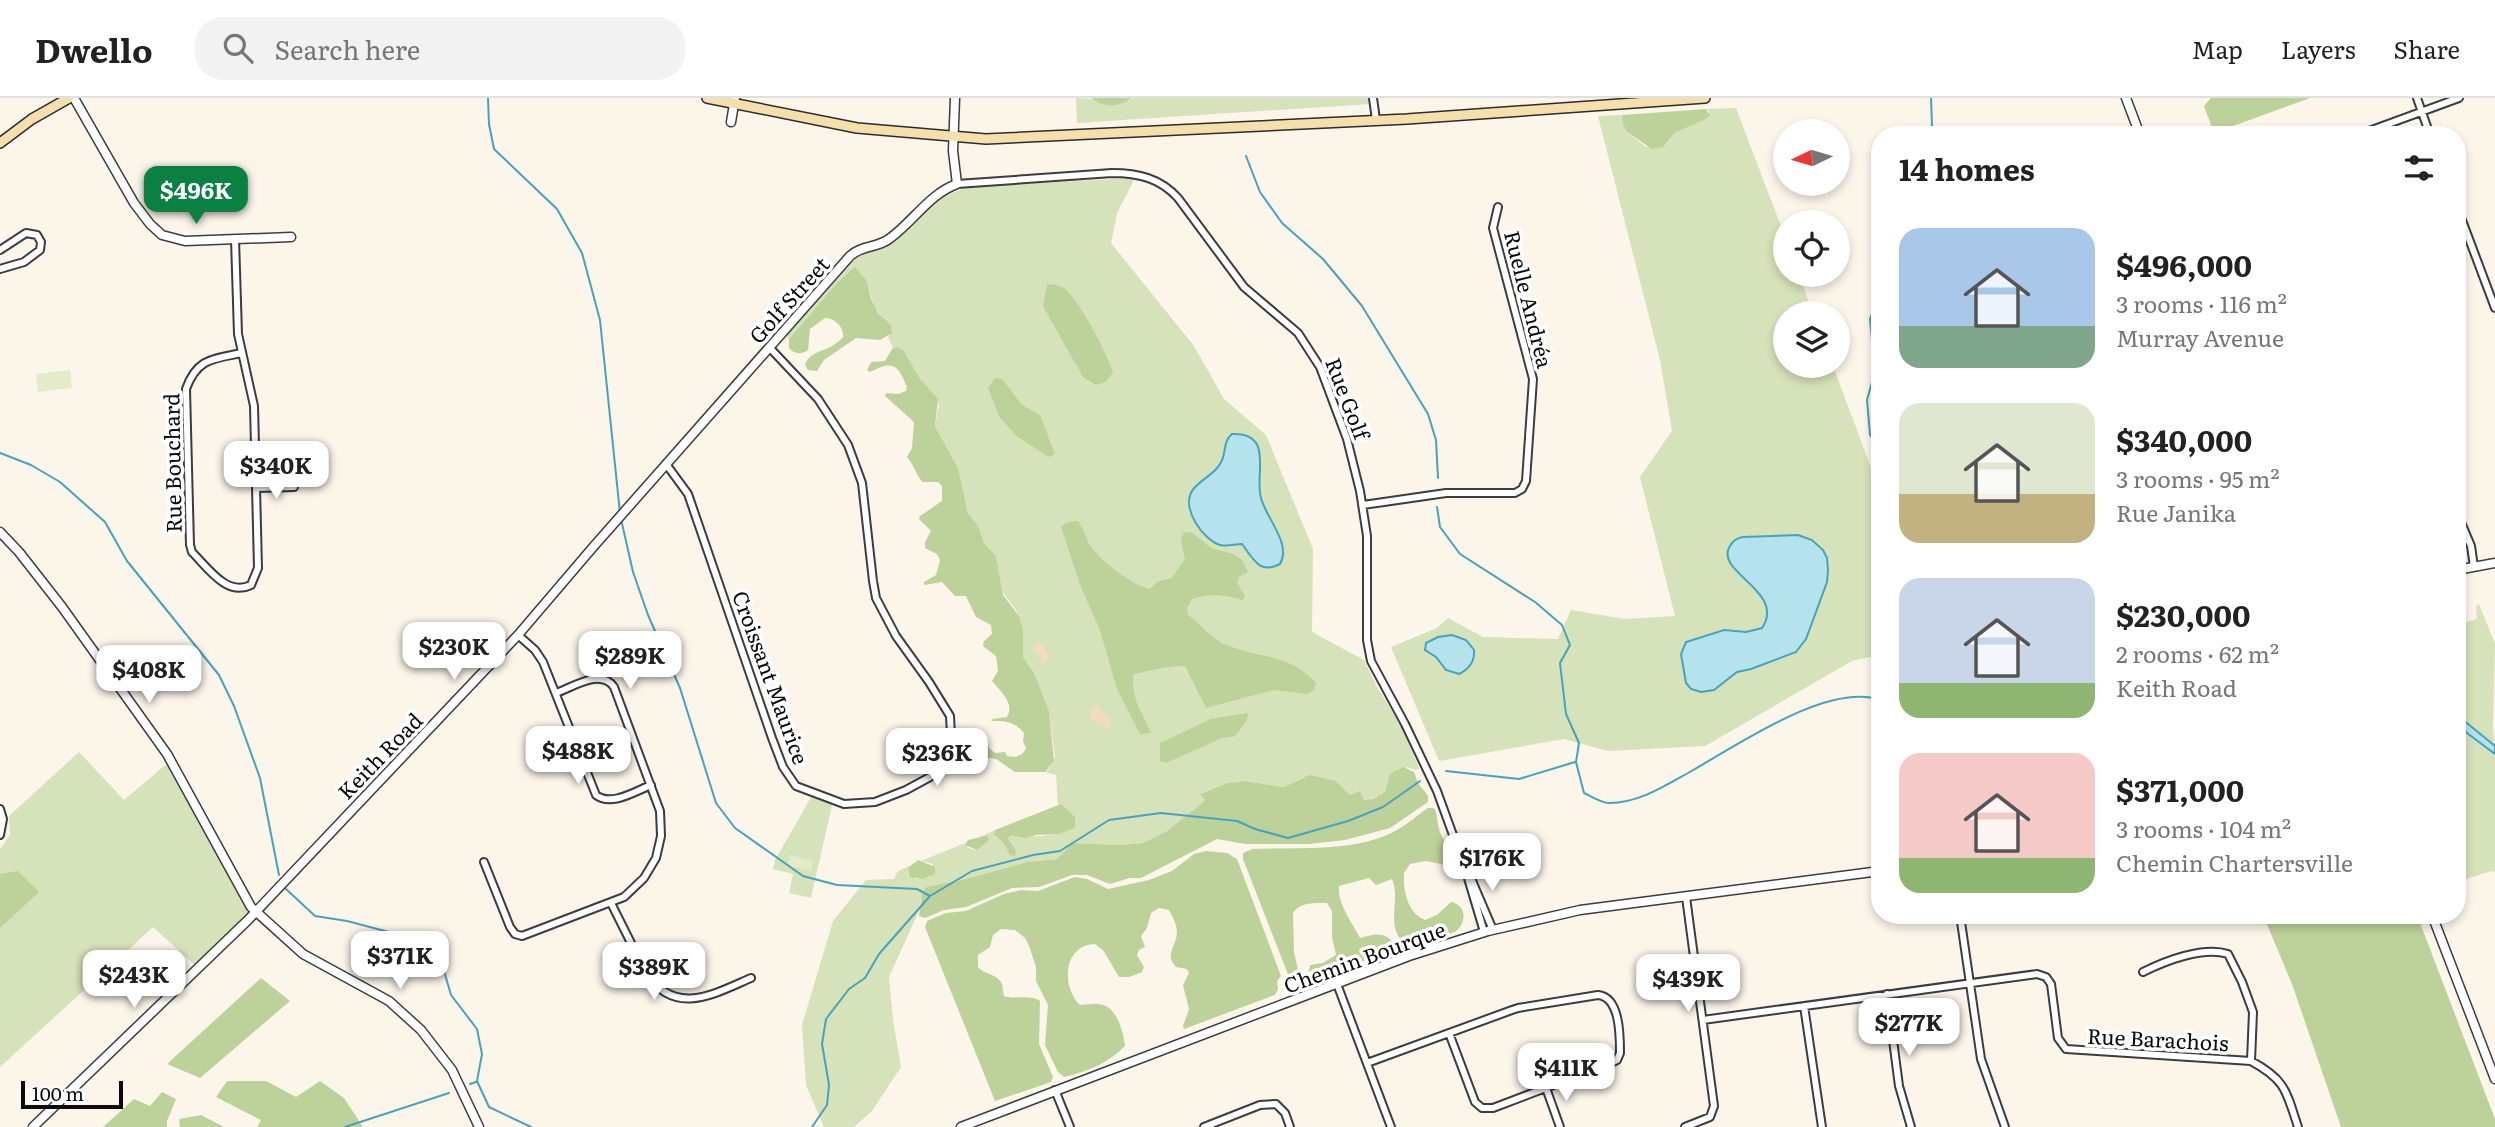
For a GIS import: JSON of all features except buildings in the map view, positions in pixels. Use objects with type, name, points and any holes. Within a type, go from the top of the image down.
[{"type":"main road","points":[[0,143],[32,119],[69,98]]},
{"type":"main road","points":[[707,98],[735,101],[857,128],[953,138],[1057,136],[1376,120],[1705,98]]},
{"type":"main road","points":[[745,98],[753,107]]},
{"type":"street","points":[[74,98],[123,184],[150,225],[162,234],[185,241],[291,237]]},
{"type":"street","points":[[955,98],[953,138],[957,184]]},
{"type":"street","points":[[1373,98],[1376,120]]},
{"type":"street","points":[[2126,98],[2137,126]]},
{"type":"street","points":[[2417,98],[2427,126]]},
{"type":"street","points":[[2383,126],[2459,98]]},
{"type":"street","points":[[731,122],[735,101]]},
{"type":"street","name":"Rue Golf","points":[[957,184],[1119,173],[1147,177],[1168,188],[1244,287],[1293,328],[1313,354],[1342,423],[1363,505],[1368,564],[1367,640],[1371,661],[1437,791],[1488,931]]},
{"type":"street","name":"Golf Street","points":[[666,464],[853,253],[861,247],[886,241],[934,197],[957,184]]},
{"type":"street","name":"Ruelle Andréa","points":[[1363,505],[1446,493],[1515,493],[1522,489],[1526,481],[1533,379],[1493,228],[1498,207]]},
{"type":"street","points":[[2466,231],[2495,309]]},
{"type":"street","points":[[0,250],[26,233],[37,235],[41,242],[38,253],[24,262],[0,269]]},
{"type":"street","name":"Rue Bouchard","points":[[235,239],[238,334],[254,406],[258,568],[251,585],[237,590],[227,586],[192,552],[190,545],[186,389],[190,377],[201,364],[242,354]]},
{"type":"street","name":"Croissant Maurice","points":[[666,464],[688,494],[767,726],[783,767],[796,786],[819,797],[844,804],[875,802],[930,777],[944,758],[951,735],[950,716],[896,636],[877,598],[862,483],[848,445],[818,399],[769,347]]},
{"type":"street","name":"Keith Road","points":[[33,1127],[255,912],[519,635],[666,464]]},
{"type":"street","points":[[257,488],[294,487]]},
{"type":"street","points":[[0,532],[62,607],[167,754],[245,900],[303,954],[389,1001],[421,1030],[452,1070],[479,1127]]},
{"type":"street","points":[[2466,533],[2472,546],[2474,567]]},
{"type":"street","points":[[2466,568],[2495,563]]},
{"type":"street","points":[[519,635],[540,656],[596,795],[609,800],[651,786]]},
{"type":"street","points":[[485,862],[510,927],[519,936],[531,935],[629,894],[649,872],[658,852],[661,819],[614,687],[609,680],[595,678],[556,693]]},
{"type":"street","points":[[0,809],[3,819],[0,835]]},
{"type":"street","name":"Chemin Bourque","points":[[961,1127],[1409,956],[1488,931],[1580,910],[1871,871]]},
{"type":"street","points":[[1685,1127],[1710,1117],[1714,1108],[1686,897]]},
{"type":"street","points":[[611,903],[646,973],[665,993],[695,999],[712,995],[751,978]]},
{"type":"street","points":[[1961,924],[1980,1059],[2005,1127]]},
{"type":"street","points":[[2435,924],[2495,1079]]},
{"type":"street","points":[[2143,972],[2170,959],[2214,953],[2228,954],[2233,960],[2253,1012],[2251,1061]]},
{"type":"street","name":"Rue Barachois","points":[[1703,1020],[2034,974],[2046,977],[2052,988],[2059,1040],[2069,1050],[2251,1061],[2273,1073],[2284,1087],[2298,1127]]},
{"type":"street","points":[[1337,984],[1391,1127]]},
{"type":"street","points":[[1367,1063],[1449,1033],[1524,1007],[1598,995],[1607,997],[1614,1006],[1620,1050],[1619,1058],[1611,1063],[1493,1108],[1480,1107],[1474,1100],[1449,1033]]},
{"type":"street","points":[[1887,995],[1899,1086],[1910,1127]]},
{"type":"street","points":[[1804,1006],[1822,1127]]},
{"type":"street","points":[[1546,1088],[1560,1127]]},
{"type":"street","points":[[1055,1090],[1070,1127]]},
{"type":"street","points":[[1204,1127],[1260,1105],[1276,1104],[1285,1114],[1290,1127]]},
{"type":"green space","points":[[1076,98],[1129,101],[1133,98],[1369,98],[1370,104],[1077,123]]},
{"type":"green space","points":[[1092,98],[1132,98],[1112,105]]},
{"type":"green space","points":[[2211,98],[2310,98],[2233,126],[2211,126],[2204,106]]},
{"type":"green space","points":[[1736,108],[1775,210],[1773,287],[1803,287],[1809,301],[1773,301],[1773,378],[1837,378],[1871,468],[1871,657],[1852,661],[1705,746],[1608,751],[1564,739],[1439,761],[1391,647],[1437,628],[1448,618],[1483,637],[1558,639],[1571,610],[1625,619],[1675,616],[1640,477],[1672,431],[1660,360],[1598,116],[1622,115],[1627,132],[1646,147],[1668,142],[1675,133],[1691,126],[1710,112],[1706,109]]},
{"type":"green space","points":[[1706,109],[1710,115],[1706,119],[1675,133],[1663,147],[1652,149],[1627,132],[1622,115]]},
{"type":"green space","points":[[1133,178],[1117,213],[1111,243],[1194,346],[1224,399],[1266,435],[1313,549],[1312,632],[1364,660],[1397,719],[1420,769],[1407,767],[1388,784],[1385,792],[1368,800],[1363,799],[1360,791],[1350,795],[1336,781],[1304,777],[1284,787],[1245,781],[1227,783],[1201,793],[1205,800],[1201,804],[1167,831],[1143,843],[1072,843],[1057,859],[1027,862],[926,887],[918,913],[889,977],[901,1067],[872,1111],[854,1127],[824,1127],[806,1085],[802,1025],[833,921],[866,880],[894,879],[898,871],[914,864],[908,868],[908,875],[916,879],[930,877],[933,864],[921,861],[965,843],[968,848],[975,850],[989,838],[985,836],[975,839],[995,830],[995,837],[1003,841],[1007,850],[1012,844],[1008,838],[1011,834],[1050,835],[1072,829],[1073,815],[1058,805],[1056,775],[1045,772],[1055,757],[1049,711],[1023,657],[1021,623],[1016,610],[1002,591],[996,556],[984,543],[978,526],[968,513],[958,468],[935,426],[939,404],[902,350],[893,348],[888,337],[892,329],[874,307],[867,281],[858,271],[835,285],[789,339],[786,335],[860,254],[888,246],[943,197],[967,187]]},
{"type":"green space","points":[[855,267],[867,281],[871,299],[878,313],[891,325],[892,333],[880,340],[856,338],[824,360],[817,371],[808,370],[805,365],[812,356],[843,337],[840,326],[825,318],[810,329],[808,350],[803,353],[789,348],[789,339],[835,285]]},
{"type":"green space","points":[[1047,285],[1065,289],[1085,316],[1113,372],[1107,381],[1096,385],[1083,377],[1043,306]]},
{"type":"green space","points":[[897,347],[903,350],[920,379],[938,399],[935,426],[958,468],[968,513],[978,526],[984,543],[996,556],[1003,595],[1019,616],[1023,630],[1023,657],[1034,673],[1049,711],[1054,761],[1045,772],[1015,772],[996,759],[963,754],[959,750],[961,736],[974,733],[996,753],[1005,752],[1007,756],[1016,756],[1021,755],[1026,748],[1024,733],[1017,726],[991,721],[1007,717],[1009,707],[1006,698],[992,681],[998,671],[996,656],[983,646],[984,641],[992,634],[991,625],[976,617],[966,596],[955,596],[942,582],[924,585],[924,582],[936,575],[940,560],[937,554],[925,548],[931,531],[919,519],[942,501],[942,486],[938,482],[923,482],[907,457],[912,448],[914,422],[885,396],[886,393],[898,394],[906,391],[907,386],[898,369],[886,366],[870,372],[867,370],[871,362],[885,361],[892,349]]},
{"type":"green space","points":[[70,370],[72,388],[38,392],[36,374]]},
{"type":"green space","points":[[995,378],[1002,379],[1022,405],[1040,415],[1055,454],[1049,457],[1015,435],[999,416],[988,388]]},
{"type":"green space","points":[[1078,521],[1088,542],[1099,556],[1125,577],[1150,589],[1157,582],[1172,578],[1185,559],[1181,541],[1183,533],[1191,532],[1211,548],[1233,554],[1242,560],[1248,572],[1239,577],[1237,583],[1245,596],[1243,600],[1218,595],[1199,597],[1192,599],[1187,608],[1188,615],[1222,643],[1294,666],[1316,683],[1314,690],[1307,694],[1273,690],[1206,708],[1185,666],[1134,674],[1135,697],[1151,733],[1140,734],[1117,689],[1100,630],[1080,585],[1061,526]]},
{"type":"green space","points":[[2479,604],[2495,644],[2495,746],[2466,722],[2466,622],[2477,619],[2476,607]]},
{"type":"green space","points":[[1248,713],[1247,720],[1235,736],[1222,738],[1166,763],[1160,761],[1160,743],[1211,719]]},
{"type":"green space","points":[[2466,732],[2495,754],[2495,872],[2466,879]]},
{"type":"green space","points":[[79,752],[124,800],[170,761],[255,912],[198,968],[153,927],[0,1067],[0,849],[10,835],[9,816]]},
{"type":"green space","points":[[1403,767],[1414,772],[1428,796],[1428,802],[1390,828],[1345,840],[1309,844],[1245,844],[1217,839],[1141,878],[1110,884],[1087,875],[1072,875],[1039,887],[1012,888],[966,907],[944,910],[925,918],[919,916],[922,894],[926,887],[1027,862],[1057,859],[1072,843],[1143,843],[1167,831],[1201,804],[1205,800],[1200,794],[1227,783],[1245,781],[1284,787],[1309,775],[1336,781],[1350,795],[1360,791],[1364,800],[1385,792],[1390,774]]},
{"type":"green space","points":[[813,794],[833,801],[811,898],[789,893],[793,874],[773,869],[775,860]]},
{"type":"green space","points":[[1061,804],[1075,817],[1075,828],[1059,834],[1025,838],[1011,835],[1008,838],[1016,851],[1015,856],[1010,855],[1003,842],[994,835],[995,830]]},
{"type":"green space","points":[[1428,808],[1434,808],[1451,862],[1446,865],[1426,861],[1410,864],[1404,873],[1405,893],[1410,907],[1425,920],[1437,915],[1451,902],[1456,904],[1464,915],[1459,928],[1455,932],[1409,946],[1396,932],[1392,879],[1376,885],[1369,878],[1339,886],[1343,906],[1360,938],[1383,935],[1395,946],[1393,951],[1313,978],[1309,971],[1310,965],[1323,963],[1336,955],[1332,937],[1332,911],[1327,903],[1303,905],[1293,913],[1294,952],[1299,974],[1294,979],[1289,977],[1243,853],[1252,849],[1345,846],[1364,842],[1397,830]]},
{"type":"green space","points":[[988,836],[989,840],[977,850],[965,845],[968,840]]},
{"type":"green space","points":[[1206,851],[1227,853],[1237,859],[1281,976],[1277,981],[1278,989],[1275,995],[1184,1029],[1189,1009],[1183,985],[1189,973],[1187,969],[1176,967],[1171,958],[1176,927],[1169,910],[1159,908],[1151,913],[1147,928],[1141,936],[1145,947],[1139,950],[1137,955],[1144,967],[1142,972],[1129,977],[1119,977],[1103,950],[1095,944],[1076,951],[1071,959],[1068,978],[1074,997],[1080,1005],[1098,1004],[1110,1009],[1121,1026],[1125,1046],[1098,1066],[1064,1077],[1058,1072],[1045,1045],[1048,1005],[1036,981],[1036,967],[1029,946],[1025,938],[1015,930],[1001,929],[993,935],[990,947],[978,955],[978,967],[1000,981],[1004,996],[1040,1001],[1039,1044],[1053,1077],[1051,1082],[995,1101],[925,927],[927,921],[946,913],[966,911],[1004,894],[1021,890],[1038,891],[1075,877],[1087,879],[1108,889],[1149,880],[1172,871],[1194,854]]},
{"type":"green space","points":[[790,855],[813,861],[811,871],[788,866]]},
{"type":"green space","points":[[918,860],[935,867],[935,874],[923,879],[909,877],[908,868]]},
{"type":"green space","points":[[18,871],[39,892],[0,928],[0,874]]},
{"type":"green space","points":[[2267,924],[2420,924],[2495,1119],[2495,1127],[2341,1127],[2292,984]]},
{"type":"green space","points":[[261,978],[290,1001],[200,1078],[167,1064]]},
{"type":"green space","points":[[227,1081],[266,1081],[296,1097],[320,1081],[344,1098],[363,1127],[257,1127],[261,1120],[216,1097]]},
{"type":"green space","points":[[162,1092],[176,1099],[167,1127],[103,1127],[134,1099],[150,1106]]},
{"type":"green space","points":[[201,1115],[224,1127],[180,1127],[179,1119]]},
{"type":"sand","points":[[1041,644],[1045,645],[1045,650],[1051,657],[1043,665],[1040,662],[1041,657],[1032,649]]},
{"type":"sand","points":[[1095,705],[1100,706],[1101,713],[1106,714],[1111,724],[1108,729],[1105,729],[1103,722],[1098,726],[1096,721],[1091,721],[1090,712]]},
{"type":"water","points":[[1232,434],[1245,435],[1254,440],[1258,448],[1261,498],[1283,548],[1280,564],[1273,567],[1267,568],[1258,564],[1242,544],[1223,546],[1213,542],[1201,530],[1189,506],[1192,491],[1217,468]]},
{"type":"water","points":[[1798,535],[1812,540],[1823,550],[1828,570],[1827,582],[1806,639],[1796,652],[1737,672],[1714,690],[1701,692],[1691,689],[1686,683],[1681,654],[1686,642],[1724,630],[1746,632],[1762,628],[1767,615],[1765,603],[1758,593],[1731,565],[1728,555],[1731,544],[1743,537]]},
{"type":"water","points":[[1452,635],[1466,640],[1474,650],[1471,664],[1459,674],[1446,670],[1436,657],[1425,650],[1426,643],[1438,637]]},
{"type":"water","points":[[2466,722],[2495,746],[2495,754],[2467,733]]},
{"type":"waterway","points":[[488,98],[494,149],[557,209],[582,253],[600,320],[620,513]]},
{"type":"waterway","points":[[1931,98],[1932,126]]},
{"type":"waterway","points":[[1246,156],[1260,192],[1282,223],[1323,259],[1362,306],[1428,414],[1436,440],[1438,478]]},
{"type":"waterway","points":[[1871,316],[1871,329]]},
{"type":"waterway","points":[[1871,386],[1867,400],[1871,436]]},
{"type":"waterway","points":[[0,453],[31,465],[60,482],[105,522],[127,561],[219,675],[234,706],[260,778],[279,875]]},
{"type":"waterway","points":[[1437,507],[1440,527],[1460,554],[1535,602],[1562,625],[1570,645],[1560,663],[1566,714],[1579,743],[1576,762],[1584,793],[1599,801],[1620,802],[1650,793],[1781,720],[1808,708],[1834,700],[1859,697],[1871,699]]},
{"type":"waterway","points":[[621,519],[633,572],[648,615],[680,688],[716,803],[735,828],[803,876],[837,885],[917,889],[930,896]]},
{"type":"waterway","points":[[1446,771],[1519,779],[1575,762]]},
{"type":"waterway","points":[[812,1127],[827,1105],[829,1085],[822,1044],[826,1019],[849,989],[865,978],[879,954],[930,896],[972,871],[1060,851],[1109,820],[1161,813],[1237,821],[1288,838],[1348,821],[1383,807],[1420,781]]},
{"type":"waterway","points":[[286,889],[315,916],[347,921],[427,942],[442,964],[451,995],[477,1029],[482,1054],[477,1081],[489,1107],[531,1127]]},
{"type":"waterway","points":[[470,1084],[476,1082]]},
{"type":"waterway","points":[[345,1127],[449,1093]]}]
